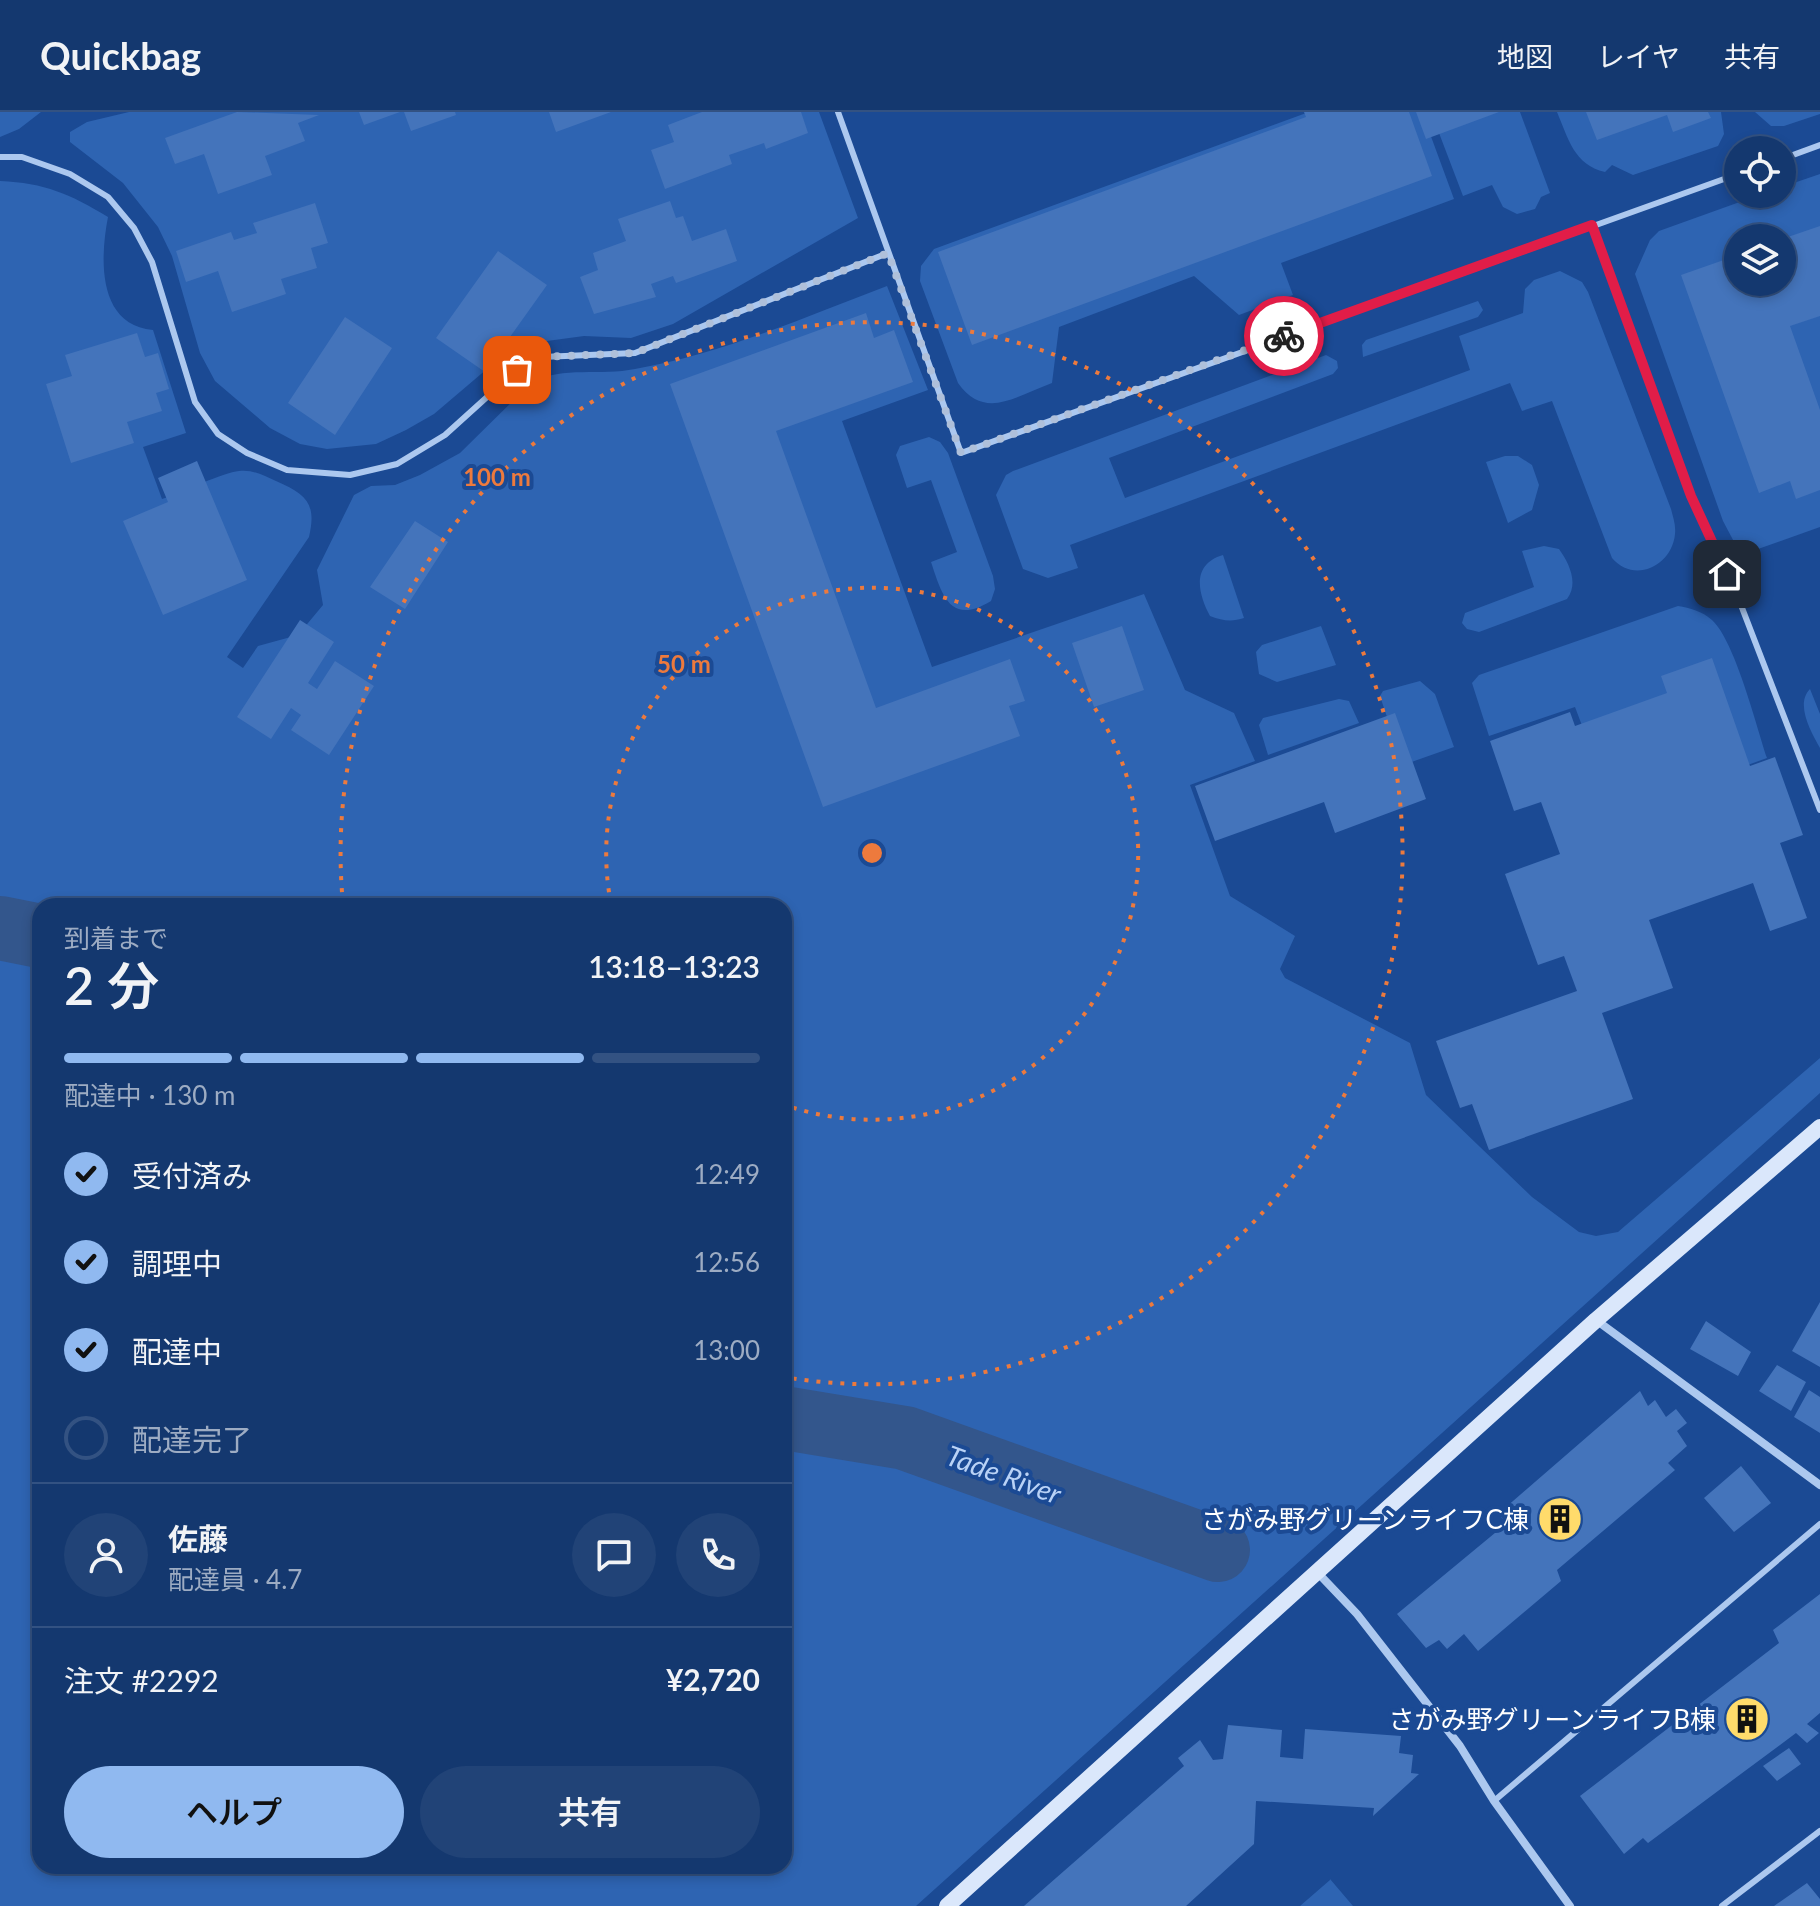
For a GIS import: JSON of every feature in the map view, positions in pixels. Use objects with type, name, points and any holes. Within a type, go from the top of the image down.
[{"type":"street","points":[[947,1906],[1596,1320],[1820,1127]]},
{"type":"street","points":[[1596,1320],[1820,1485]]},
{"type":"street","points":[[1317,1572],[1357,1614],[1451,1734],[1494,1801],[1570,1906]]},
{"type":"lane","points":[[838,112],[961,453],[1724,179]]},
{"type":"lane","points":[[1796,154],[1820,145]]},
{"type":"lane","points":[[0,157],[22,157],[70,174],[108,197],[134,228],[152,262],[195,402],[218,434],[247,453],[287,470],[350,475],[397,464],[445,435],[517,370],[542,357],[635,353],[888,253]]},
{"type":"lane","points":[[1592,225],[1691,496],[1739,600],[1820,810]]},
{"type":"lane","points":[[1494,1801],[1820,1524]]},
{"type":"lane","points":[[1722,1906],[1820,1831]]},
{"type":"shaded area","points":[[0,112],[41,112],[19,129],[0,137]]},
{"type":"shaded area","points":[[129,112],[819,112],[858,218],[673,324],[631,338],[584,336],[532,343],[494,363],[434,414],[406,430],[376,444],[327,449],[300,444],[270,428],[215,381],[200,353],[172,256],[158,227],[123,183],[70,142],[70,132],[87,122]]},
{"type":"shaded area","points":[[1309,112],[1422,112],[1454,199],[1281,263],[1293,295],[1239,315],[1194,276],[1059,327],[1052,383],[1014,399],[990,403],[979,401],[958,383],[920,281],[921,266],[934,249]]},
{"type":"shaded area","points":[[1431,112],[1520,112],[1550,193],[1541,197],[1535,209],[1517,214],[1503,207],[1492,185],[1463,196]]},
{"type":"shaded area","points":[[1557,112],[1721,112],[1724,134],[1718,146],[1633,175],[1612,165],[1605,172],[1579,157]]},
{"type":"shaded area","points":[[1755,112],[1820,114],[1784,126],[1771,126]]},
{"type":"shaded area","points":[[1820,174],[1820,527],[1741,555],[1723,521],[1635,274],[1650,240],[1659,231],[1724,208],[1796,208],[1796,182]]},
{"type":"shaded area","points":[[0,181],[31,184],[57,191],[108,217],[104,251],[106,287],[121,316],[135,325],[153,330],[186,433],[143,447],[162,499],[223,475],[244,471],[258,473],[295,490],[307,501],[311,516],[309,537],[227,657],[243,668],[258,646],[298,635],[323,605],[317,570],[354,495],[371,486],[395,485],[460,453],[532,382],[556,374],[635,369],[700,354],[763,334],[887,286],[928,390],[842,421],[932,667],[1144,594],[1185,690],[1234,713],[1255,761],[1190,785],[1230,896],[1295,936],[1280,969],[1285,978],[1410,1043],[1426,1095],[1532,1197],[1579,1232],[1596,1236],[1618,1232],[1820,1058],[1820,1093],[916,1906],[0,1906]]},
{"type":"shaded area","points":[[1560,271],[1582,282],[1588,292],[1671,509],[1675,527],[1672,545],[1660,563],[1651,568],[1631,570],[1612,558],[1552,401],[1522,411],[1510,383],[1070,545],[1078,568],[1048,578],[1023,569],[996,495],[1006,475],[1013,471],[1326,355],[1337,361],[1338,368],[1333,374],[1109,458],[1125,498],[1470,370],[1459,336],[1523,313],[1525,289],[1534,280]]},
{"type":"shaded area","points":[[1478,301],[1483,310],[1478,317],[1363,357],[1362,345],[1366,340]]},
{"type":"shaded area","points":[[929,437],[940,442],[948,453],[993,576],[995,589],[991,601],[977,608],[957,608],[939,586],[931,562],[957,552],[931,480],[907,488],[896,455],[900,446]]},
{"type":"shaded area","points":[[1518,456],[1532,465],[1539,485],[1532,510],[1508,523],[1486,462]]},
{"type":"shaded area","points":[[1544,546],[1559,549],[1569,567],[1572,586],[1567,599],[1479,632],[1467,629],[1462,623],[1465,613],[1534,587],[1522,551]]},
{"type":"shaded area","points":[[1223,555],[1244,618],[1227,620],[1210,616],[1202,598],[1202,572],[1213,559]]},
{"type":"shaded area","points":[[1678,606],[1704,614],[1721,631],[1737,664],[1767,758],[1615,813],[1575,707],[1489,736],[1472,683],[1479,675]]},
{"type":"shaded area","points":[[1321,626],[1336,665],[1277,682],[1259,674],[1256,652],[1262,645]]},
{"type":"shaded area","points":[[1420,681],[1435,694],[1454,747],[1403,765],[1380,696],[1383,691]]},
{"type":"shaded area","points":[[1810,689],[1820,714],[1820,748],[1804,710]]},
{"type":"shaded area","points":[[1339,699],[1349,701],[1359,723],[1268,755],[1259,725],[1263,718]]},
{"type":"shaded area","points":[[1330,1880],[1353,1906],[1300,1906]]},
{"type":"building","points":[[237,112],[319,115],[298,123],[305,141],[265,156],[272,175],[218,194],[204,154],[175,164],[165,138]]},
{"type":"building","points":[[359,112],[400,112],[364,125]]},
{"type":"building","points":[[404,112],[455,112],[456,115],[411,131]]},
{"type":"building","points":[[549,112],[611,112],[556,132]]},
{"type":"building","points":[[702,112],[801,112],[808,133],[766,149],[764,143],[729,155],[732,164],[665,189],[651,150],[674,142],[668,125]]},
{"type":"building","points":[[1304,112],[1409,112],[1432,176],[972,345],[938,252],[1306,117]]},
{"type":"building","points":[[1416,112],[1499,112],[1426,139]]},
{"type":"building","points":[[1586,112],[1708,112],[1711,118],[1673,132],[1667,115],[1597,140]]},
{"type":"building","points":[[670,201],[676,218],[683,216],[692,241],[726,229],[737,261],[676,283],[673,276],[651,284],[656,297],[594,314],[580,277],[598,270],[593,253],[626,241],[618,219]]},
{"type":"building","points":[[315,203],[328,243],[311,248],[317,268],[281,279],[286,294],[232,312],[218,271],[186,282],[176,251],[231,232],[234,240],[257,233],[253,223]]},
{"type":"building","points":[[1820,226],[1820,316],[1790,326],[1820,410],[1820,490],[1796,499],[1790,481],[1759,493],[1681,275],[1724,260],[1724,296],[1796,296],[1796,234]]},
{"type":"building","points":[[498,251],[547,285],[485,372],[436,338]]},
{"type":"building","points":[[866,313],[874,338],[894,330],[913,382],[776,431],[876,708],[1010,659],[1025,701],[1009,706],[1020,736],[823,807],[670,384]]},
{"type":"building","points":[[345,317],[392,348],[335,435],[288,403]]},
{"type":"building","points":[[137,333],[145,357],[158,353],[169,389],[156,393],[162,411],[127,422],[134,443],[71,463],[46,384],[72,376],[65,355]]},
{"type":"building","points":[[197,461],[247,580],[163,615],[123,521],[168,502],[158,478]]},
{"type":"building","points":[[415,521],[448,542],[405,609],[370,587]]},
{"type":"building","points":[[300,620],[334,642],[308,683],[317,689],[335,661],[374,686],[329,755],[291,730],[301,715],[291,708],[271,739],[237,717]]},
{"type":"building","points":[[1122,626],[1144,690],[1094,707],[1072,643]]},
{"type":"building","points":[[1712,658],[1750,766],[1775,757],[1803,835],[1780,843],[1807,918],[1770,931],[1753,883],[1649,920],[1673,988],[1602,1013],[1633,1099],[1489,1150],[1472,1104],[1460,1108],[1436,1041],[1577,991],[1564,956],[1538,965],[1505,874],[1560,854],[1541,802],[1514,811],[1490,741],[1570,712],[1575,726],[1667,693],[1661,676]]},
{"type":"building","points":[[1395,713],[1426,799],[1335,833],[1324,802],[1215,841],[1195,786]]},
{"type":"building","points":[[1820,1302],[1820,1367],[1792,1351]]},
{"type":"building","points":[[1706,1321],[1751,1352],[1738,1376],[1690,1349]]},
{"type":"building","points":[[1777,1365],[1806,1382],[1791,1411],[1759,1391]]},
{"type":"building","points":[[1809,1390],[1820,1397],[1820,1433],[1794,1417]]},
{"type":"building","name":"さがみ野グリーンライフC棟","points":[[1640,1391],[1648,1406],[1655,1400],[1666,1417],[1676,1409],[1687,1423],[1677,1431],[1687,1446],[1668,1463],[1675,1470],[1557,1570],[1561,1581],[1478,1651],[1464,1634],[1447,1649],[1439,1640],[1426,1648],[1397,1614],[1507,1523],[1498,1514]]},
{"type":"building","points":[[1741,1466],[1771,1503],[1734,1532],[1704,1498]]},
{"type":"building","name":"さがみ野グリーンライフB棟","points":[[1820,1594],[1820,1713],[1807,1724],[1819,1733],[1807,1743],[1796,1733],[1648,1843],[1643,1838],[1624,1854],[1580,1796],[1779,1643],[1773,1630]]},
{"type":"building","points":[[1228,1725],[1282,1730],[1280,1757],[1303,1759],[1305,1729],[1401,1736],[1399,1753],[1413,1755],[1411,1773],[1419,1774],[1373,1816],[1374,1808],[1256,1801],[1254,1844],[1186,1906],[1024,1906],[1184,1766],[1178,1758],[1200,1740],[1213,1760],[1223,1759]]},
{"type":"building","points":[[1789,1748],[1801,1764],[1777,1781],[1763,1766]]},
{"type":"building","points":[[1807,1883],[1820,1899],[1820,1906],[1774,1906]]},
{"type":"waterway","name":"Tade River","points":[[0,928],[32,934]]},
{"type":"waterway","name":"Tade River","points":[[792,1419],[905,1438],[1218,1550]]},
{"type":"way so far","points":[[517,370],[542,357],[635,353],[744,313],[888,253],[961,453],[1284,336]]},
{"type":"place","name":"さがみ野グリーンライフC棟","points":[[1560,1519]]},
{"type":"place","name":"さがみ野グリーンライフB棟","points":[[1747,1719]]},
{"type":"route","points":[[1284,336],[1592,225],[1691,496],[1727,574]]}]
